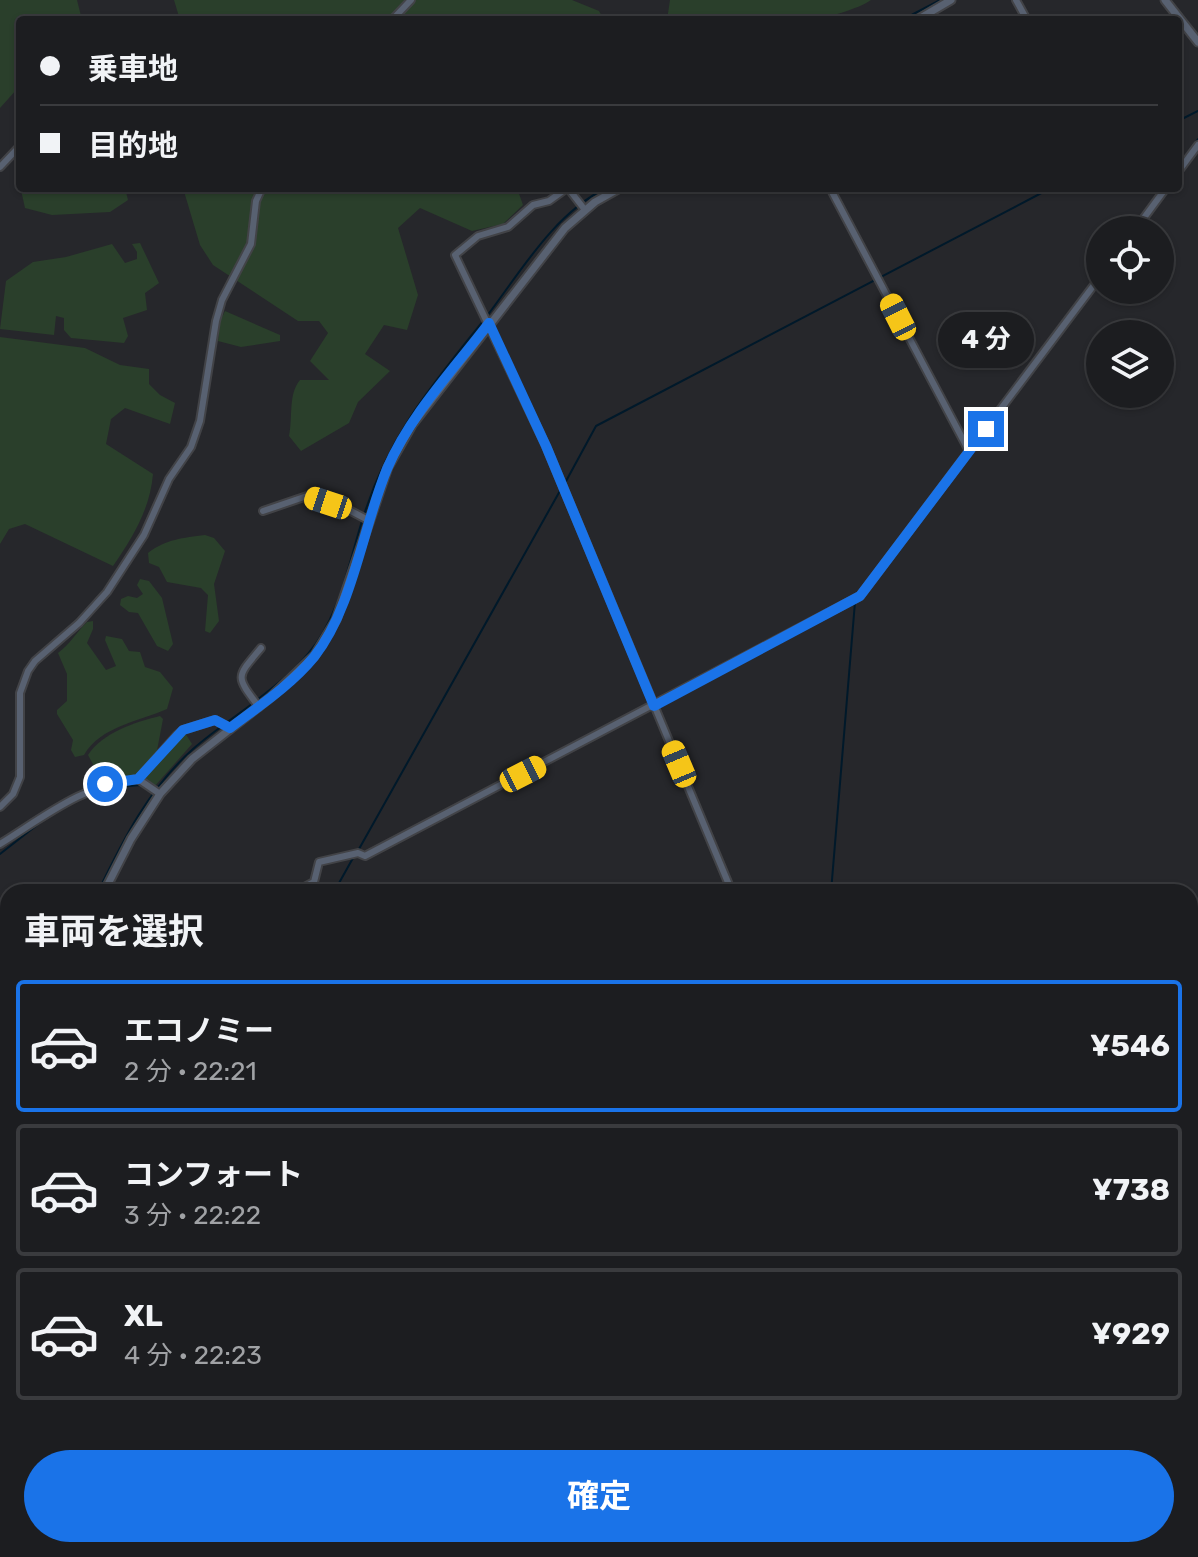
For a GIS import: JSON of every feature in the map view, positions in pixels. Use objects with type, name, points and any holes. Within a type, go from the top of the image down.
[{"type":"street","points":[[396,16],[411,0]]},
{"type":"street","points":[[924,16],[951,0]]},
{"type":"street","points":[[1165,0],[1178,16]]},
{"type":"street","points":[[1182,22],[1198,42]]},
{"type":"street","points":[[1182,167],[1198,145]]},
{"type":"street","points":[[0,167],[16,150]]},
{"type":"street","points":[[0,807],[13,794],[20,777],[20,693],[28,671],[107,592],[144,535],[169,479],[191,447],[200,421],[216,321],[222,300],[251,244],[256,201],[260,192]]},
{"type":"street","points":[[562,192],[549,201],[533,205],[508,227],[478,236],[455,255],[546,446],[729,884]]},
{"type":"street","points":[[571,192],[585,210]]},
{"type":"street","points":[[108,884],[131,839],[160,794],[192,759],[302,670],[327,638],[336,620],[388,467],[412,425],[543,253],[585,210],[614,192]]},
{"type":"street","points":[[832,192],[969,451]]},
{"type":"street","points":[[1145,216],[1163,192]]},
{"type":"street","points":[[310,884],[314,882],[319,862],[358,853],[365,856],[860,598],[1086,296]]},
{"type":"street","points":[[263,511],[307,496],[349,510],[370,521]]},
{"type":"street","points":[[259,707],[240,678],[241,672],[261,648]]},
{"type":"street","points":[[0,844],[81,793],[105,784],[138,779],[183,730],[215,720],[230,728]]},
{"type":"street","points":[[138,779],[160,794]]},
{"type":"green space","points":[[0,0],[77,0],[81,16],[16,16],[16,90],[0,108]]},
{"type":"green space","points":[[174,0],[572,0],[599,11],[602,16],[179,16]]},
{"type":"green space","points":[[670,0],[871,0],[829,16],[668,16]]},
{"type":"green space","points":[[21,192],[126,192],[128,200],[110,212],[52,215],[25,208]]},
{"type":"green space","points":[[184,192],[518,192],[523,205],[503,224],[472,231],[420,208],[398,228],[418,295],[407,330],[384,325],[365,354],[390,371],[358,402],[349,423],[301,451],[289,436],[294,392],[300,380],[329,380],[310,361],[328,333],[319,321],[298,321],[213,265],[200,245]]},
{"type":"green space","points":[[140,243],[159,283],[145,293],[147,310],[123,318],[128,336],[124,343],[71,338],[64,330],[64,318],[56,316],[54,335],[0,329],[6,281],[33,262],[66,257],[112,244],[125,263],[137,259],[132,244]]},
{"type":"green space","points":[[225,311],[280,335],[280,341],[241,347],[218,341],[220,321]]},
{"type":"green space","points":[[0,337],[85,348],[120,365],[149,369],[149,384],[175,403],[170,424],[125,408],[111,419],[106,444],[153,474],[139,522],[113,566],[25,524],[9,529],[0,544]]},
{"type":"green space","points":[[205,535],[214,538],[225,551],[214,584],[219,621],[210,633],[205,631],[208,595],[201,588],[167,582],[159,567],[149,563],[148,553],[168,542]]},
{"type":"green space","points":[[140,579],[149,581],[162,598],[173,644],[168,651],[157,646],[138,613],[129,612],[120,605],[121,599],[128,596],[137,598],[143,594],[137,585]]},
{"type":"green space","points":[[93,621],[87,643],[106,670],[116,666],[106,636],[122,639],[129,651],[140,652],[145,667],[160,672],[173,688],[167,709],[110,731],[91,745],[84,755],[75,757],[71,750],[73,740],[57,714],[57,710],[67,701],[67,674],[58,653],[87,622]]},
{"type":"green space","points":[[160,716],[163,719],[156,756],[133,777],[102,781],[88,755],[94,747],[120,730]]},
{"type":"green space","points":[[185,733],[192,744],[154,787],[145,778],[180,735]]},
{"type":"waterway","points":[[910,16],[940,0]]},
{"type":"waterway","points":[[1182,119],[1198,111]]},
{"type":"waterway","points":[[1182,161],[1198,139]]},
{"type":"waterway","points":[[487,316],[554,228],[599,192]]},
{"type":"waterway","points":[[565,483],[596,426],[1043,192]]},
{"type":"waterway","points":[[1141,216],[1159,192]]},
{"type":"waterway","points":[[969,446],[1086,290]]},
{"type":"waterway","points":[[364,515],[374,486],[399,435],[483,321]]},
{"type":"waterway","points":[[945,478],[966,451]]},
{"type":"waterway","points":[[359,849],[561,489]]},
{"type":"waterway","points":[[257,700],[296,667],[319,640],[335,608],[362,521]]},
{"type":"waterway","points":[[857,596],[874,572]]},
{"type":"waterway","points":[[832,884],[855,602]]},
{"type":"waterway","points":[[102,884],[127,834],[163,780],[193,749],[252,704]]},
{"type":"waterway","points":[[109,788],[140,785],[152,793]]},
{"type":"waterway","points":[[0,854],[46,818]]},
{"type":"waterway","points":[[338,884],[353,858]]},
{"type":"route","points":[[105,784],[138,779],[183,730],[215,720],[224,722],[230,728],[271,697],[315,655],[336,620],[388,467],[412,425],[489,323],[546,446],[654,706],[860,596],[986,429]]}]
